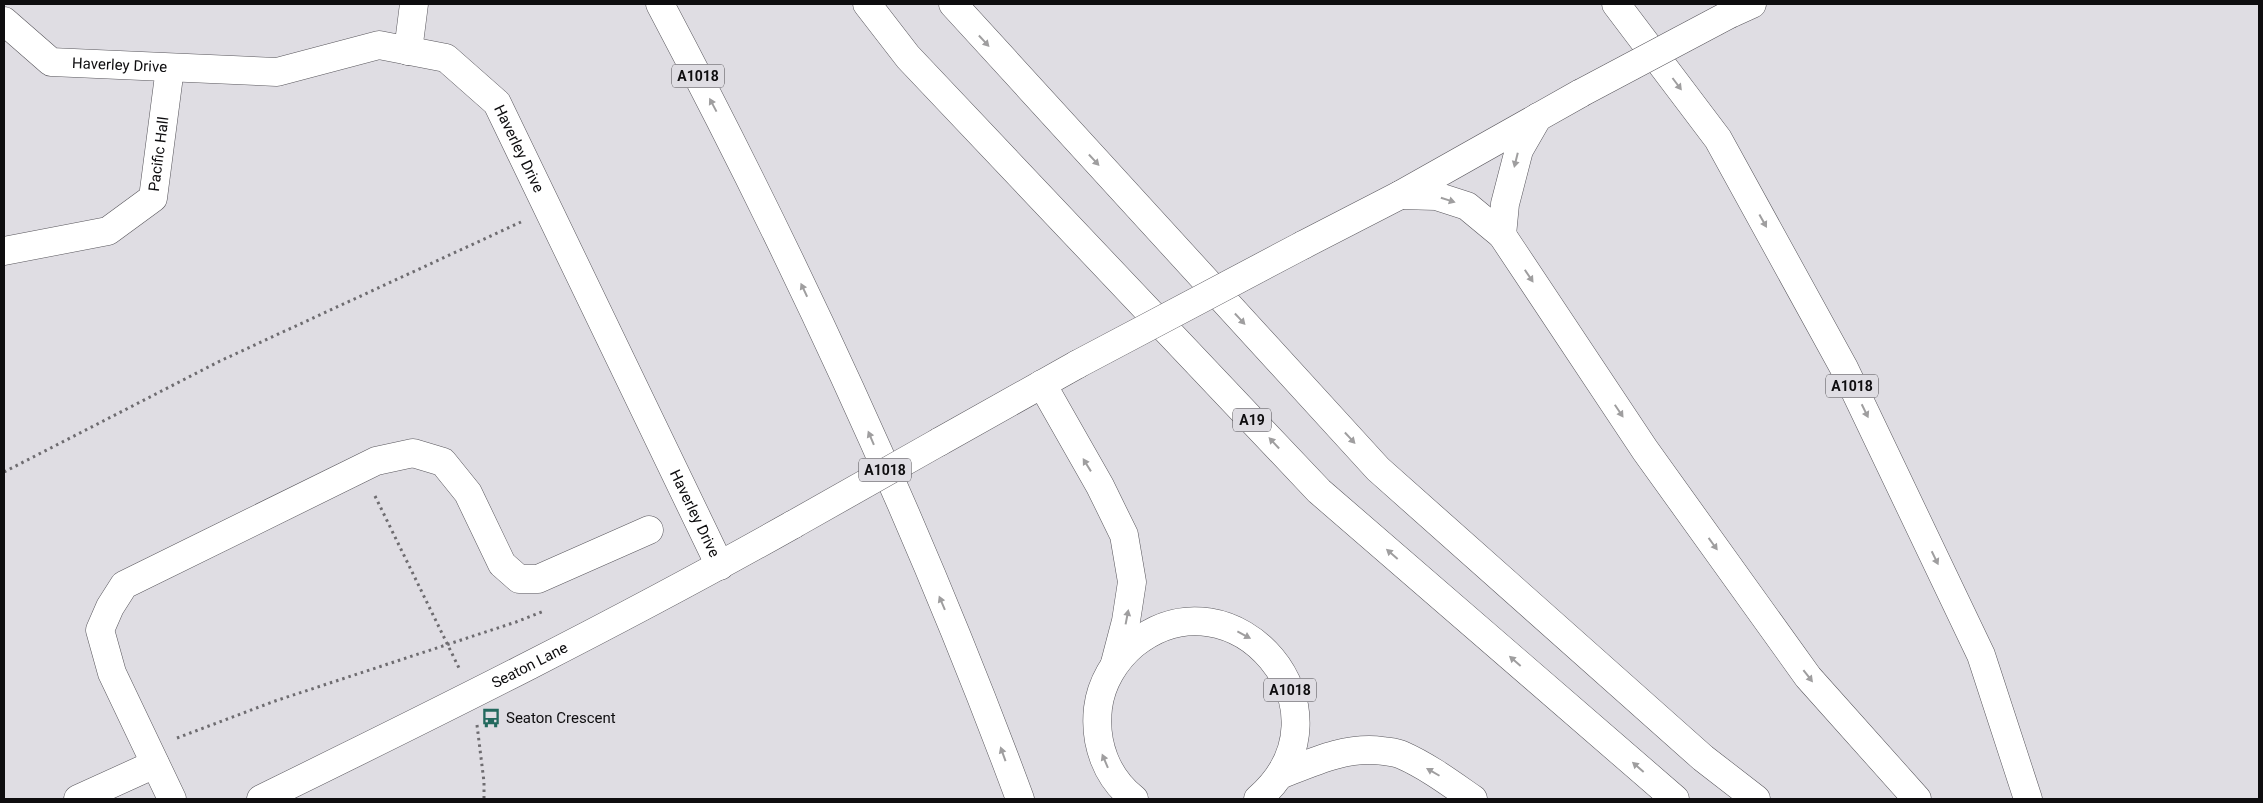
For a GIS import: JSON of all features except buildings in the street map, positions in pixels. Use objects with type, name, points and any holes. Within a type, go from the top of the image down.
[{"type":"main road","points":[[408,51],[414,4]]},
{"type":"main road","name":"A1018","points":[[660,4],[736,148],[847,382],[979,688],[1020,799]]},
{"type":"main road","name":"A19","points":[[867,4],[908,57],[1319,490],[1675,799]]},
{"type":"main road","points":[[952,4],[1378,469],[1703,758],[1756,799]]},
{"type":"main road","name":"A1018","points":[[1616,4],[1718,139],[1844,368],[1981,655],[2028,799]]},
{"type":"main road","name":"Seaton Lane","points":[[261,799],[473,696],[720,566],[1078,364],[1400,195],[1581,93],[1741,9]]},
{"type":"main road","name":"Haverley Drive","points":[[4,21],[51,62],[277,72],[379,45],[446,58],[497,104],[720,566]]},
{"type":"main road","name":"Pacific Hall","points":[[4,251],[108,231],[153,198],[170,68]]},
{"type":"main road","points":[[1502,236],[1505,204],[1519,150],[1538,117]]},
{"type":"main road","points":[[1400,195],[1436,196],[1467,206],[1502,236],[1645,450],[1808,677],[1917,799]]},
{"type":"main road","name":"A1018","points":[[1042,384],[1100,486],[1124,534],[1132,582],[1126,621],[1115,664]]},
{"type":"main road","points":[[172,799],[112,673],[100,630],[110,607],[124,585],[376,461],[413,453],[443,462],[468,493],[502,564],[519,580],[538,579],[649,530]]},
{"type":"main road","name":"A1018","points":[[1134,799],[1112,776],[1103,759],[1098,740],[1096,720],[1099,700],[1105,682],[1115,664],[1128,650],[1142,638],[1178,624],[1216,624],[1235,630],[1252,640],[1266,652],[1278,666],[1288,683],[1293,702],[1294,740],[1280,775],[1258,799]]},
{"type":"main road","points":[[1280,775],[1324,758],[1356,750],[1376,750],[1400,754],[1436,773],[1473,799]]},
{"type":"main road","points":[[78,799],[152,757]]},
{"type":"path","points":[[4,472],[220,362],[548,210]]},
{"type":"path","points":[[362,468],[473,696],[484,782],[484,799]]},
{"type":"path","points":[[152,757],[275,701],[516,622],[551,607]]},
{"type":"place","name":"Seaton Crescent","points":[[491,718]]}]
